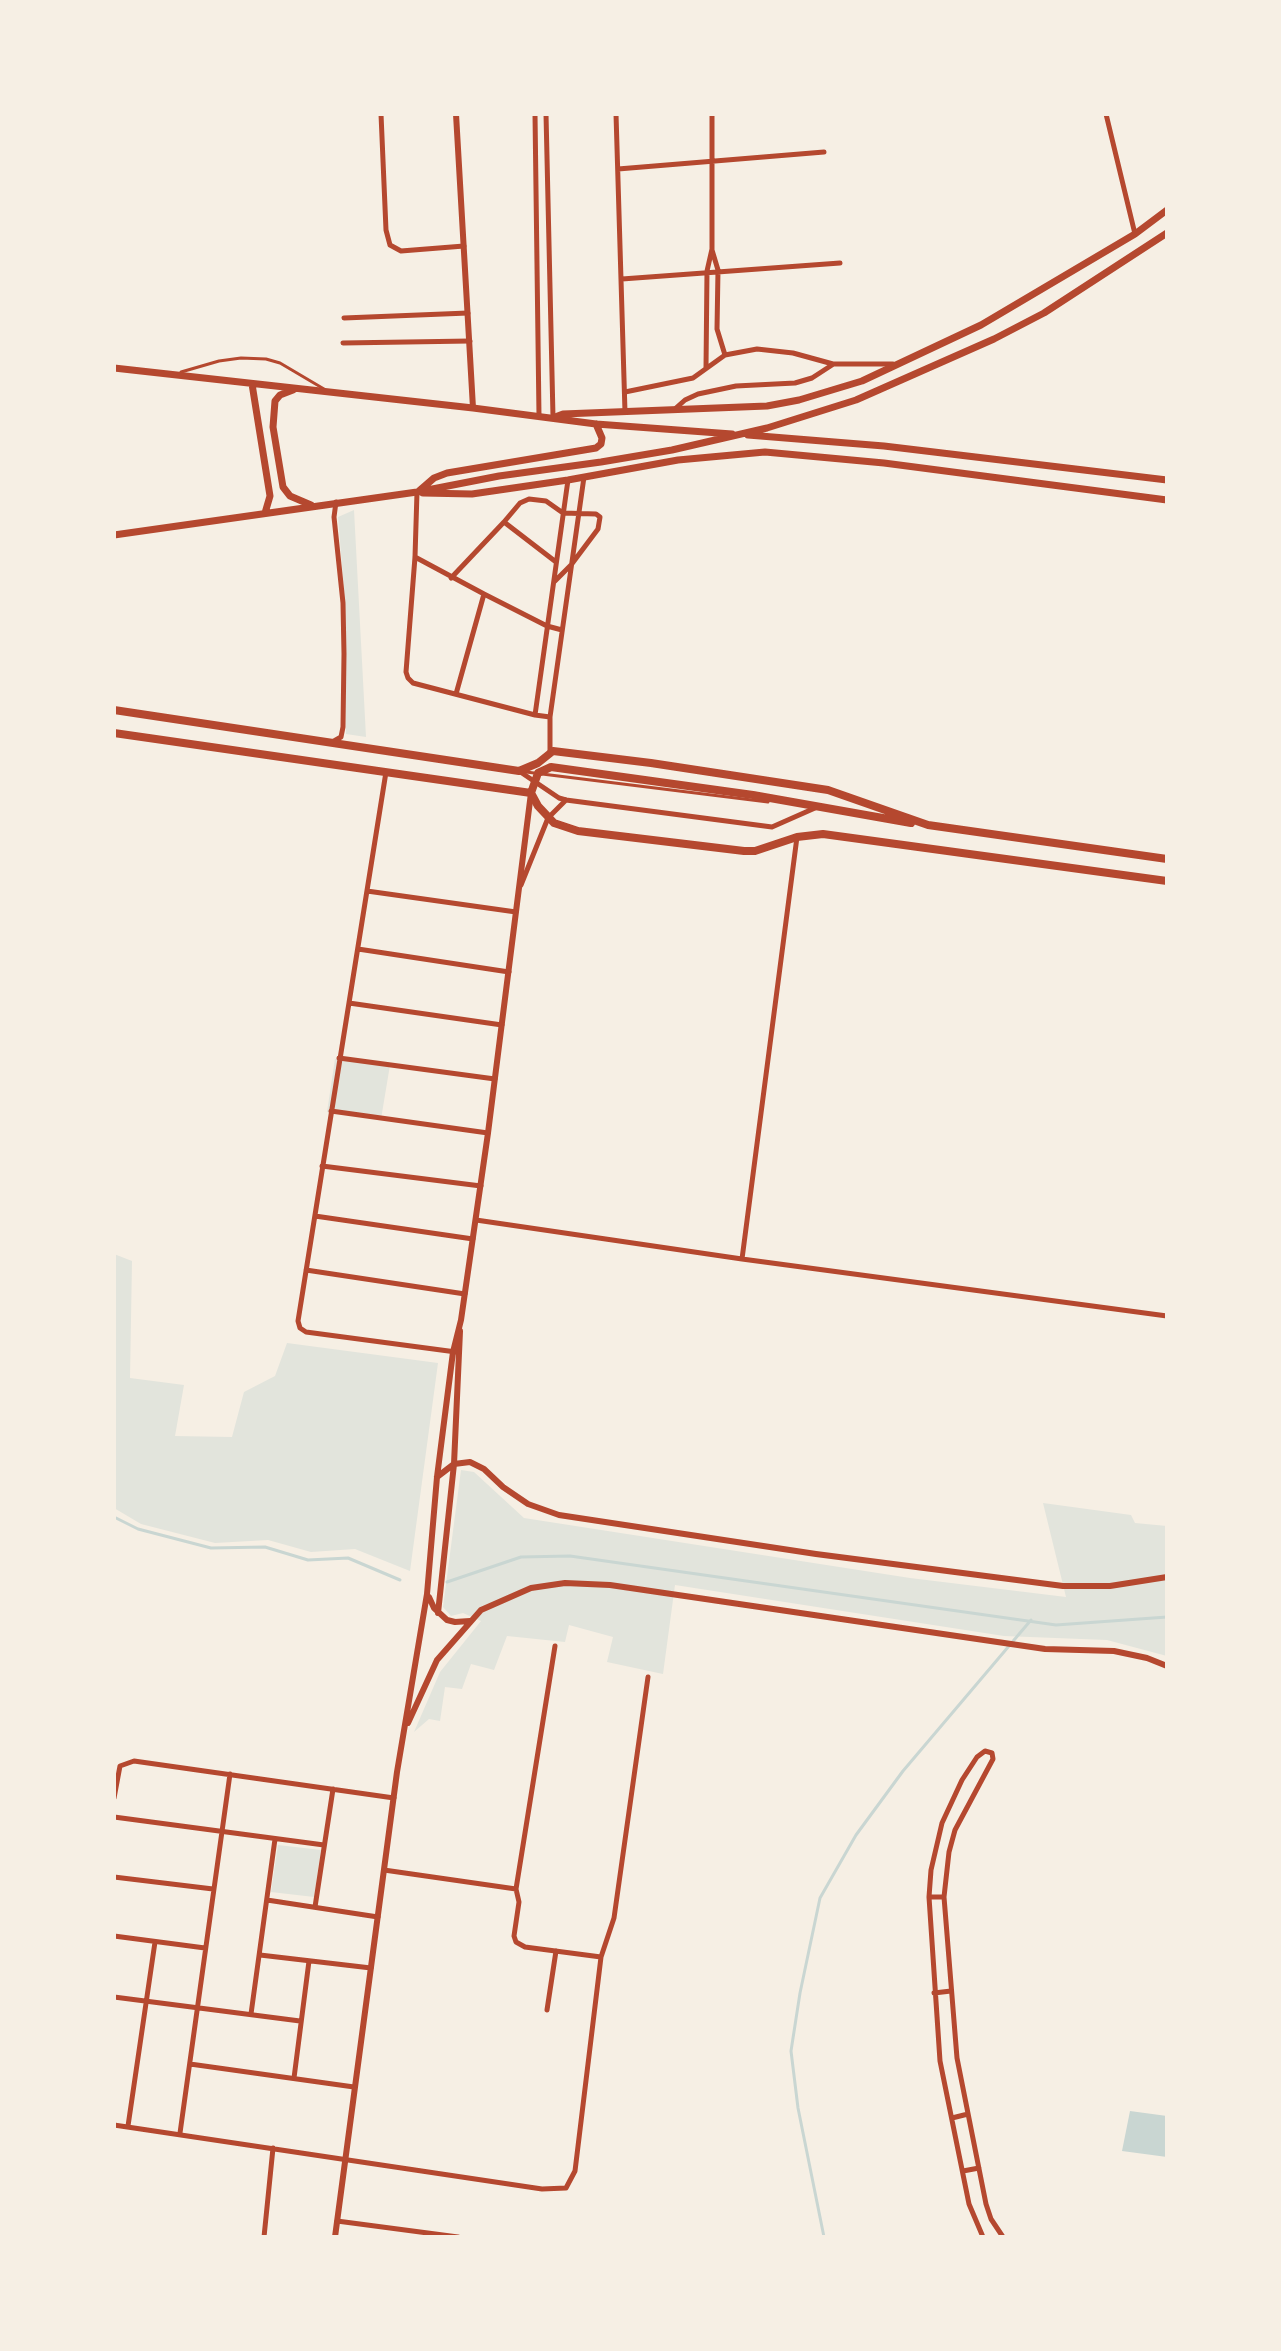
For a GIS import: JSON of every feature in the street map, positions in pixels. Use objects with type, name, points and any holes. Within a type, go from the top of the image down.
[{"type":"highway","points":[[114,710],[519,771],[538,763],[553,751],[651,763],[828,790],[928,825]]},
{"type":"highway","points":[[114,733],[531,793]]},
{"type":"highway","points":[[1167,859],[551,767],[536,777],[531,793],[548,818],[563,828],[578,831],[744,851],[755,851],[797,837],[823,834],[1167,881]]},
{"type":"main road","points":[[553,417],[563,414],[767,406],[862,381],[981,325],[1135,234],[1167,210]]},
{"type":"main road","points":[[114,535],[417,492],[499,476],[672,450],[767,428],[856,400],[929,370],[1044,313],[1167,233]]},
{"type":"main road","points":[[114,368],[596,424],[884,446],[1167,480]]},
{"type":"main road","points":[[252,384],[270,496],[265,513]]},
{"type":"main road","points":[[295,390],[280,395],[275,401],[273,427],[283,487],[290,496],[314,506]]},
{"type":"main road","points":[[417,492],[434,478],[447,473],[596,448],[602,438],[596,424]]},
{"type":"main road","points":[[417,492],[458,495],[568,480],[678,460],[765,452],[884,463],[1167,500]]},
{"type":"street","points":[[381,114],[386,230],[390,245],[401,251],[464,246]]},
{"type":"street","points":[[456,114],[473,408]]},
{"type":"street","points":[[535,114],[539,416]]},
{"type":"street","points":[[546,114],[553,417]]},
{"type":"street","points":[[616,114],[625,413]]},
{"type":"street","points":[[706,368],[707,271],[712,249],[712,114]]},
{"type":"street","points":[[1106,114],[1135,234]]},
{"type":"street","points":[[535,133],[547,133]]},
{"type":"street","points":[[618,169],[824,152]]},
{"type":"street","points":[[712,249],[718,270],[717,329],[725,355]]},
{"type":"street","points":[[621,279],[840,263]]},
{"type":"street","points":[[538,270],[549,269]]},
{"type":"street","points":[[344,318],[468,313]]},
{"type":"street","points":[[343,343],[470,341]]},
{"type":"street","points":[[625,392],[683,381],[701,373],[725,355],[757,349],[775,350],[833,364],[902,364]]},
{"type":"street","points":[[673,410],[698,394],[736,386],[795,383],[812,378],[833,364]]},
{"type":"street","points":[[540,392],[552,393]]},
{"type":"street","points":[[550,753],[550,717],[584,477]]},
{"type":"street","points":[[535,715],[568,480]]},
{"type":"street","points":[[417,492],[406,672],[413,683],[550,717]]},
{"type":"street","points":[[451,578],[520,503],[529,499],[546,501],[563,513],[596,514],[600,517],[601,524],[571,565],[554,582]]},
{"type":"street","points":[[333,742],[341,737],[343,727],[344,683],[343,603],[334,517],[336,502]]},
{"type":"street","points":[[504,522],[556,562]]},
{"type":"street","points":[[415,557],[547,626],[562,630]]},
{"type":"street","points":[[456,694],[484,594]]},
{"type":"street","points":[[519,771],[536,777],[559,798],[566,800],[772,827],[816,808]]},
{"type":"street","points":[[386,772],[298,1321],[300,1328],[306,1332],[457,1353]]},
{"type":"street","points":[[335,2237],[394,1798],[427,1594],[437,1477],[481,1186],[531,793]]},
{"type":"street","points":[[519,892],[548,818],[566,800]]},
{"type":"street","points":[[742,1259],[797,837]]},
{"type":"street","points":[[367,891],[516,912]]},
{"type":"street","points":[[358,949],[509,972]]},
{"type":"street","points":[[349,1003],[502,1025]]},
{"type":"street","points":[[339,1058],[495,1079]]},
{"type":"street","points":[[331,1111],[488,1133]]},
{"type":"street","points":[[322,1166],[481,1186]]},
{"type":"street","points":[[315,1216],[473,1239]]},
{"type":"street","points":[[476,1220],[1167,1316]]},
{"type":"street","points":[[306,1270],[465,1294]]},
{"type":"street","points":[[438,1613],[454,1464],[457,1353]]},
{"type":"street","points":[[437,1477],[454,1464],[478,1464],[516,1496],[542,1510],[599,1522],[816,1554],[1063,1586],[1110,1586],[1167,1577]]},
{"type":"street","points":[[404,1734],[437,1660],[470,1621],[496,1602],[531,1588],[585,1582],[1045,1649],[1114,1651],[1167,1666]]},
{"type":"street","points":[[427,1594],[438,1613],[455,1622],[470,1621]]},
{"type":"street","points":[[555,1646],[516,1889],[520,1897],[514,1936],[516,1942],[525,1947],[601,1957]]},
{"type":"street","points":[[114,2125],[542,2189],[566,2188],[575,2171],[601,1957],[614,1918],[648,1677]]},
{"type":"street","points":[[983,2237],[969,2204],[940,2061],[929,1897],[931,1870],[942,1823],[962,1780],[977,1757],[990,1751],[994,1756],[992,1763],[955,1830],[944,1897],[957,2058],[991,2219],[1003,2237]]},
{"type":"street","points":[[114,1798],[122,1763],[134,1761],[394,1798]]},
{"type":"street","points":[[180,2133],[230,1774]]},
{"type":"street","points":[[315,1907],[333,1789]]},
{"type":"street","points":[[114,1817],[324,1845]]},
{"type":"street","points":[[251,2014],[275,1839]]},
{"type":"street","points":[[384,1870],[516,1889]]},
{"type":"street","points":[[114,1877],[213,1889]]},
{"type":"street","points":[[929,1897],[944,1897]]},
{"type":"street","points":[[267,1900],[378,1917]]},
{"type":"street","points":[[114,1936],[205,1948]]},
{"type":"street","points":[[128,2126],[155,1942]]},
{"type":"street","points":[[547,2010],[556,1951]]},
{"type":"street","points":[[260,1955],[371,1968]]},
{"type":"street","points":[[294,2078],[309,1961]]},
{"type":"street","points":[[934,1993],[951,1991]]},
{"type":"street","points":[[114,1997],[300,2021]]},
{"type":"street","points":[[190,2064],[354,2087]]},
{"type":"street","points":[[952,2118],[968,2114]]},
{"type":"street","points":[[264,2237],[273,2148]]},
{"type":"street","points":[[963,2171],[979,2168]]},
{"type":"street","points":[[337,2221],[458,2237]]},
{"type":"lane","points":[[172,376],[219,361],[266,359],[280,363],[330,393]]},
{"type":"shaded area","points":[[354,510],[366,737],[346,734],[345,603],[338,517]]},
{"type":"shaded area","points":[[335,1059],[390,1065],[381,1119],[327,1112]]},
{"type":"shaded area","points":[[114,1254],[132,1261],[130,1378],[184,1385],[175,1436],[232,1437],[244,1392],[275,1376],[287,1343],[438,1363],[410,1571],[355,1549],[311,1552],[268,1540],[215,1543],[141,1524],[114,1508]]},
{"type":"shaded area","points":[[461,1470],[474,1472],[524,1518],[910,1578],[1066,1597],[1043,1503],[1131,1515],[1135,1523],[1167,1526],[1167,1656],[1107,1640],[1004,1636],[675,1585],[663,1674],[607,1662],[613,1637],[569,1625],[565,1642],[507,1636],[494,1670],[471,1664],[462,1689],[445,1687],[440,1721],[429,1719],[414,1732],[440,1672],[481,1621],[463,1613],[451,1616],[443,1607]]},
{"type":"shaded area","points":[[278,1845],[321,1850],[314,1897],[271,1892]]},
{"type":"shaded area","points":[[1130,2111],[1167,2116],[1167,2157],[1122,2151]]},
{"type":"waterway","points":[[114,1517],[138,1529],[211,1548],[265,1547],[308,1560],[348,1558],[400,1580]]},
{"type":"waterway","points":[[447,1582],[521,1557],[570,1556],[1056,1625],[1167,1617]]},
{"type":"waterway","points":[[824,2237],[798,2108],[791,2051],[820,1898],[856,1835],[903,1771],[1031,1620]]}]
